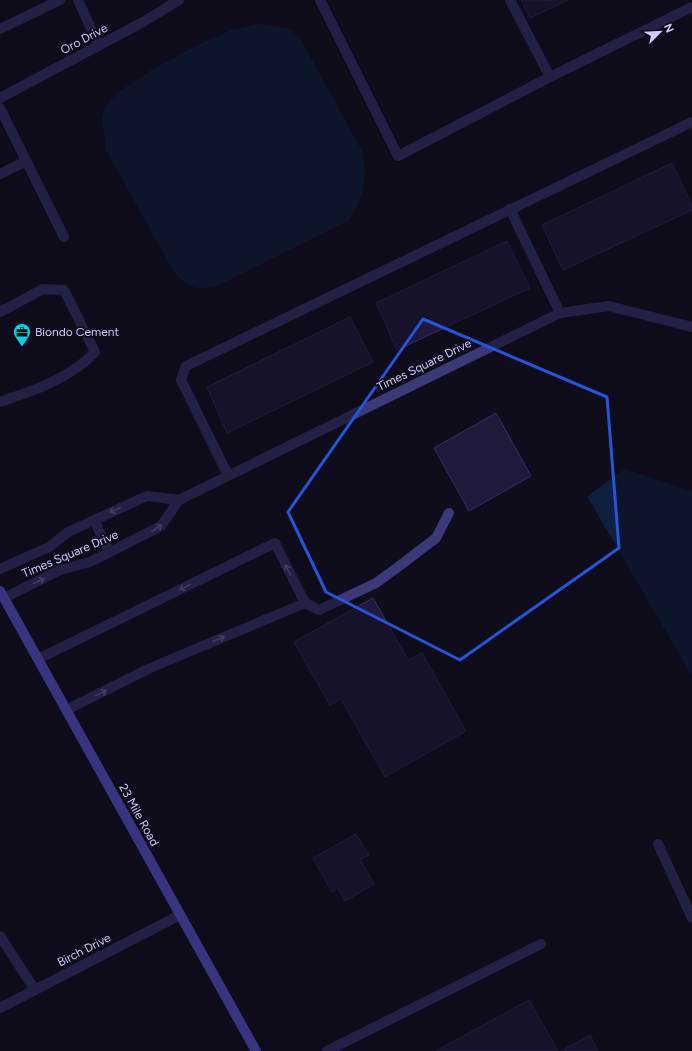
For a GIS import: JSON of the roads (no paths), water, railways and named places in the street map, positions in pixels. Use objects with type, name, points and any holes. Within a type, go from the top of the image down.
[{"type":"main road","name":"23 Mile Road","points":[[2,594],[256,1051]]},
{"type":"street","points":[[0,29],[60,0]]},
{"type":"street","points":[[78,0],[99,46]]},
{"type":"street","name":"Oro Drive","points":[[0,98],[143,22],[178,0]]},
{"type":"street","points":[[320,0],[398,156],[550,77],[692,7]]},
{"type":"street","points":[[510,0],[550,77]]},
{"type":"street","points":[[0,108],[64,237]]},
{"type":"street","points":[[228,476],[181,380],[186,366],[692,122]]},
{"type":"street","points":[[0,174],[26,161]]},
{"type":"street","points":[[510,209],[560,313]]},
{"type":"street","points":[[0,312],[43,289],[64,290],[95,352],[83,365],[34,391],[0,402]]},
{"type":"street","name":"Times Square Drive","points":[[2,594],[60,570],[90,562],[161,526],[179,500],[560,313],[609,306],[692,327]]},
{"type":"street","name":"Times Square Drive","points":[[0,569],[49,547],[68,532],[147,496],[179,500]]},
{"type":"street","points":[[38,659],[274,543],[305,603],[319,610],[376,583],[436,538],[449,513]]},
{"type":"street","points":[[94,520],[109,552]]},
{"type":"street","points":[[66,710],[148,670],[305,603]]},
{"type":"street","points":[[658,844],[692,918]]},
{"type":"street","name":"Birch Drive","points":[[0,1008],[180,915]]},
{"type":"street","points":[[0,936],[35,990]]},
{"type":"street","points":[[327,1051],[541,944]]},
{"type":"water","points":[[259,24],[290,29],[301,40],[362,151],[365,170],[363,188],[358,204],[348,221],[215,287],[196,288],[183,282],[174,272],[106,150],[102,117],[106,106],[117,93],[150,71],[198,45],[232,30]]},
{"type":"water","points":[[625,469],[692,491],[692,676],[587,496]]},
{"type":"place","name":"Biondo Cement","points":[[22,347]]}]
